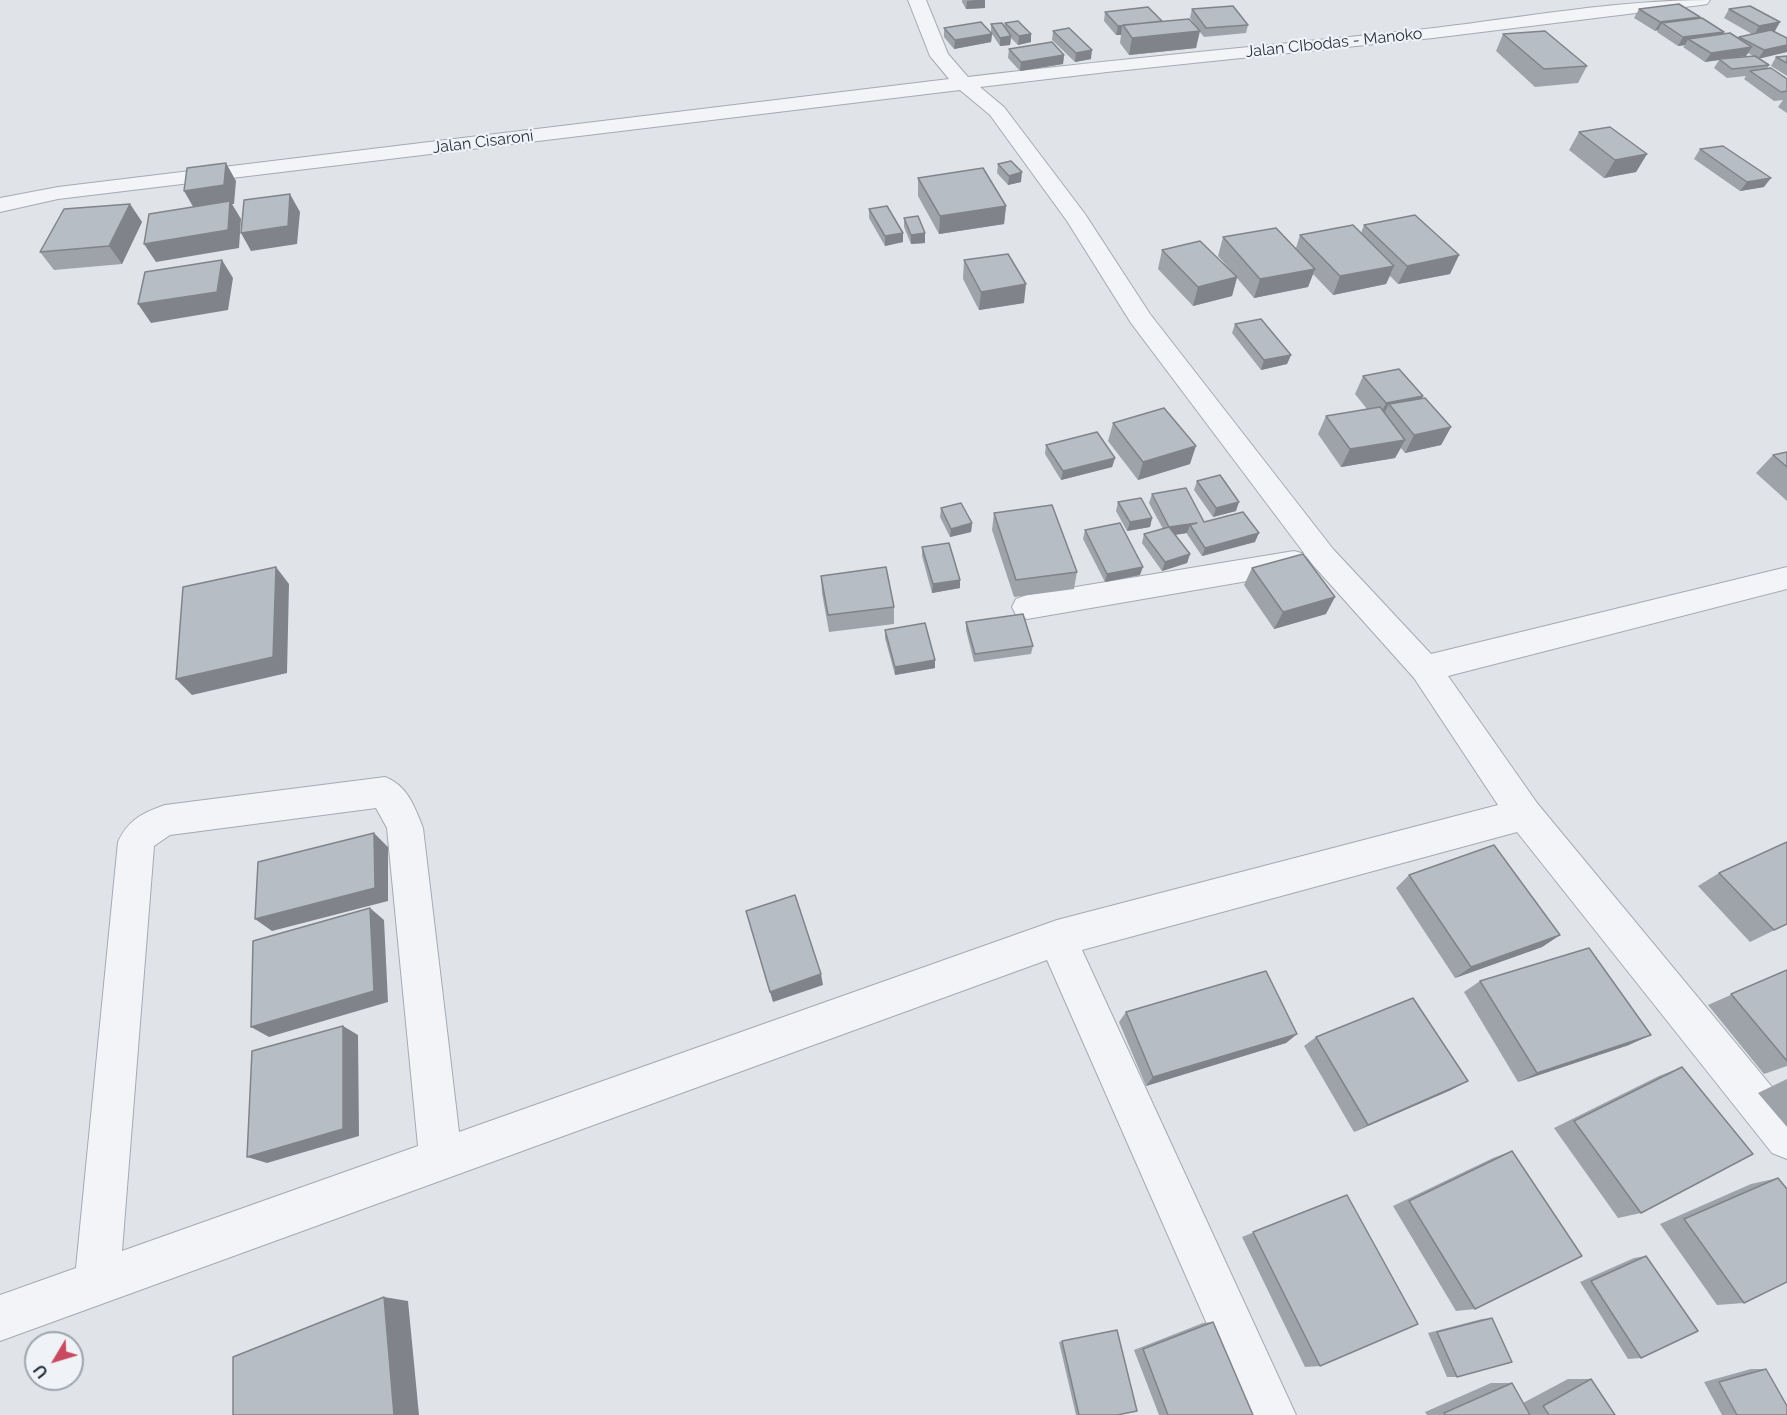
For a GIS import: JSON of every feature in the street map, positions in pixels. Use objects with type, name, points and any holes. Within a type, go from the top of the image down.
[{"type":"street","points":[[917,0],[939,56],[997,111],[1077,219],[1140,318],[1323,557],[1425,669],[1524,814],[1787,1138]]},
{"type":"street","name":"Jalan CIbodas - Manoko","points":[[966,84],[1107,66],[1432,33],[1654,2],[1701,0]]},
{"type":"street","name":"Jalan Cisaroni","points":[[0,205],[58,193],[966,84]]},
{"type":"street","points":[[1028,607],[1323,557]]},
{"type":"street","points":[[1425,669],[1787,578]]},
{"type":"street","points":[[97,1283],[136,842],[141,832],[153,825],[170,819],[385,792],[399,812],[405,828],[441,1159]]},
{"type":"street","points":[[0,1318],[1057,938],[1524,814]]},
{"type":"street","points":[[1057,938],[1272,1415]]},
{"type":"building","points":[[1679,4],[1700,17],[1660,22],[1639,9]]},
{"type":"building","points":[[1233,6],[1248,25],[1206,28],[1192,9]]},
{"type":"building","points":[[1750,6],[1780,22],[1759,26],[1729,9]]},
{"type":"building","points":[[1148,7],[1162,21],[1118,26],[1105,12]]},
{"type":"building","points":[[1702,18],[1724,32],[1683,37],[1662,23]]},
{"type":"building","points":[[1189,19],[1200,31],[1132,38],[1123,25]]},
{"type":"building","points":[[1018,21],[1031,34],[1019,36],[1005,23]]},
{"type":"building","points":[[981,22],[992,34],[955,40],[944,28]]},
{"type":"building","points":[[1002,23],[1011,36],[1000,38],[991,24]]},
{"type":"building","points":[[1069,28],[1092,50],[1076,53],[1053,31]]},
{"type":"building","points":[[1771,30],[1787,38],[1787,45],[1764,50],[1739,37]]},
{"type":"building","points":[[1545,31],[1587,66],[1544,69],[1503,34]]},
{"type":"building","points":[[1730,33],[1752,47],[1711,53],[1688,39]]},
{"type":"building","points":[[1052,42],[1064,55],[1021,62],[1009,49]]},
{"type":"building","points":[[1755,56],[1769,65],[1732,69],[1719,59]]},
{"type":"building","points":[[1787,56],[1787,63],[1776,57]]},
{"type":"building","points":[[1771,68],[1787,79],[1787,91],[1781,92],[1750,71]]},
{"type":"building","points":[[1610,127],[1647,154],[1615,160],[1579,132]]},
{"type":"building","points":[[1723,146],[1771,178],[1747,182],[1700,149]]},
{"type":"building","points":[[1011,161],[1022,172],[1009,176],[998,164]]},
{"type":"building","points":[[226,163],[224,185],[184,191],[187,168]]},
{"type":"building","points":[[983,168],[1006,206],[940,216],[918,178]]},
{"type":"building","points":[[290,194],[288,226],[241,233],[244,200]]},
{"type":"building","points":[[230,201],[228,230],[144,244],[149,214]]},
{"type":"building","points":[[130,204],[109,246],[40,252],[64,209]]},
{"type":"building","points":[[887,206],[903,233],[885,236],[869,209]]},
{"type":"building","points":[[1415,215],[1459,255],[1407,266],[1364,225]]},
{"type":"building","points":[[918,216],[925,233],[911,235],[904,218]]},
{"type":"building","points":[[1353,225],[1394,266],[1340,276],[1300,235]]},
{"type":"building","points":[[1276,228],[1315,269],[1260,279],[1223,237]]},
{"type":"building","points":[[1200,241],[1237,277],[1198,287],[1162,250]]},
{"type":"building","points":[[1008,254],[1026,284],[981,292],[964,260]]},
{"type":"building","points":[[222,260],[217,292],[138,304],[145,272]]},
{"type":"building","points":[[1261,319],[1291,355],[1264,360],[1235,324]]},
{"type":"building","points":[[1399,369],[1423,396],[1386,403],[1363,376]]},
{"type":"building","points":[[1425,398],[1451,427],[1414,435],[1389,404]]},
{"type":"building","points":[[1380,407],[1405,440],[1350,449],[1326,416]]},
{"type":"building","points":[[1164,408],[1196,446],[1143,462],[1113,423]]},
{"type":"building","points":[[1097,432],[1115,458],[1063,471],[1046,445]]},
{"type":"building","points":[[1787,452],[1787,467],[1773,455]]},
{"type":"building","points":[[1220,475],[1239,502],[1216,508],[1197,481]]},
{"type":"building","points":[[1186,488],[1204,522],[1243,512],[1259,533],[1205,548],[1190,525],[1197,523],[1169,527],[1152,494]]},
{"type":"building","points":[[1141,498],[1152,518],[1130,522],[1118,502]]},
{"type":"building","points":[[961,503],[972,523],[951,529],[941,508]]},
{"type":"building","points":[[1052,505],[1077,572],[1016,580],[994,513]]},
{"type":"building","points":[[1120,523],[1143,567],[1107,574],[1085,530]]},
{"type":"building","points":[[1169,527],[1190,554],[1165,562],[1144,534]]},
{"type":"building","points":[[949,543],[960,580],[933,584],[922,547]]},
{"type":"building","points":[[1303,554],[1335,597],[1283,612],[1252,568]]},
{"type":"building","points":[[276,567],[273,657],[176,679],[183,587]]},
{"type":"building","points":[[886,567],[894,607],[828,615],[821,576]]},
{"type":"building","points":[[1023,614],[1033,646],[975,654],[966,622]]},
{"type":"building","points":[[925,623],[935,660],[895,667],[885,630]]},
{"type":"building","points":[[374,833],[375,888],[255,919],[258,862]]},
{"type":"building","points":[[1787,842],[1787,924],[1774,930],[1719,873]]},
{"type":"building","points":[[1494,845],[1560,935],[1471,967],[1409,875]]},
{"type":"building","points":[[795,895],[821,974],[770,992],[746,911]]},
{"type":"building","points":[[370,908],[374,991],[251,1027],[253,941]]},
{"type":"building","points":[[1589,948],[1651,1035],[1537,1073],[1480,981]]},
{"type":"building","points":[[1787,970],[1787,1061],[1731,994]]},
{"type":"building","points":[[1266,971],[1297,1034],[1153,1077],[1126,1012]]},
{"type":"building","points":[[1413,998],[1468,1081],[1368,1125],[1316,1037]]},
{"type":"building","points":[[343,1026],[343,1129],[247,1157],[252,1051]]},
{"type":"building","points":[[1682,1067],[1753,1154],[1641,1213],[1574,1121]]},
{"type":"building","points":[[1512,1151],[1582,1256],[1475,1309],[1409,1201]]},
{"type":"building","points":[[1778,1178],[1787,1189],[1787,1282],[1744,1303],[1684,1219]]},
{"type":"building","points":[[1347,1195],[1418,1324],[1320,1366],[1253,1232]]},
{"type":"building","points":[[1646,1256],[1698,1331],[1641,1358],[1591,1281]]},
{"type":"building","points":[[384,1297],[394,1415],[233,1415],[233,1357]]},
{"type":"building","points":[[1492,1318],[1512,1362],[1457,1377],[1437,1332]]},
{"type":"building","points":[[1213,1322],[1253,1415],[1168,1415],[1143,1349]]},
{"type":"building","points":[[1117,1330],[1137,1411],[1117,1415],[1079,1415],[1062,1341]]},
{"type":"building","points":[[1766,1369],[1787,1406],[1787,1415],[1737,1415],[1719,1382]]},
{"type":"building","points":[[1591,1379],[1615,1415],[1549,1415],[1543,1406]]},
{"type":"building","points":[[1512,1383],[1530,1415],[1445,1415],[1444,1413]]}]
